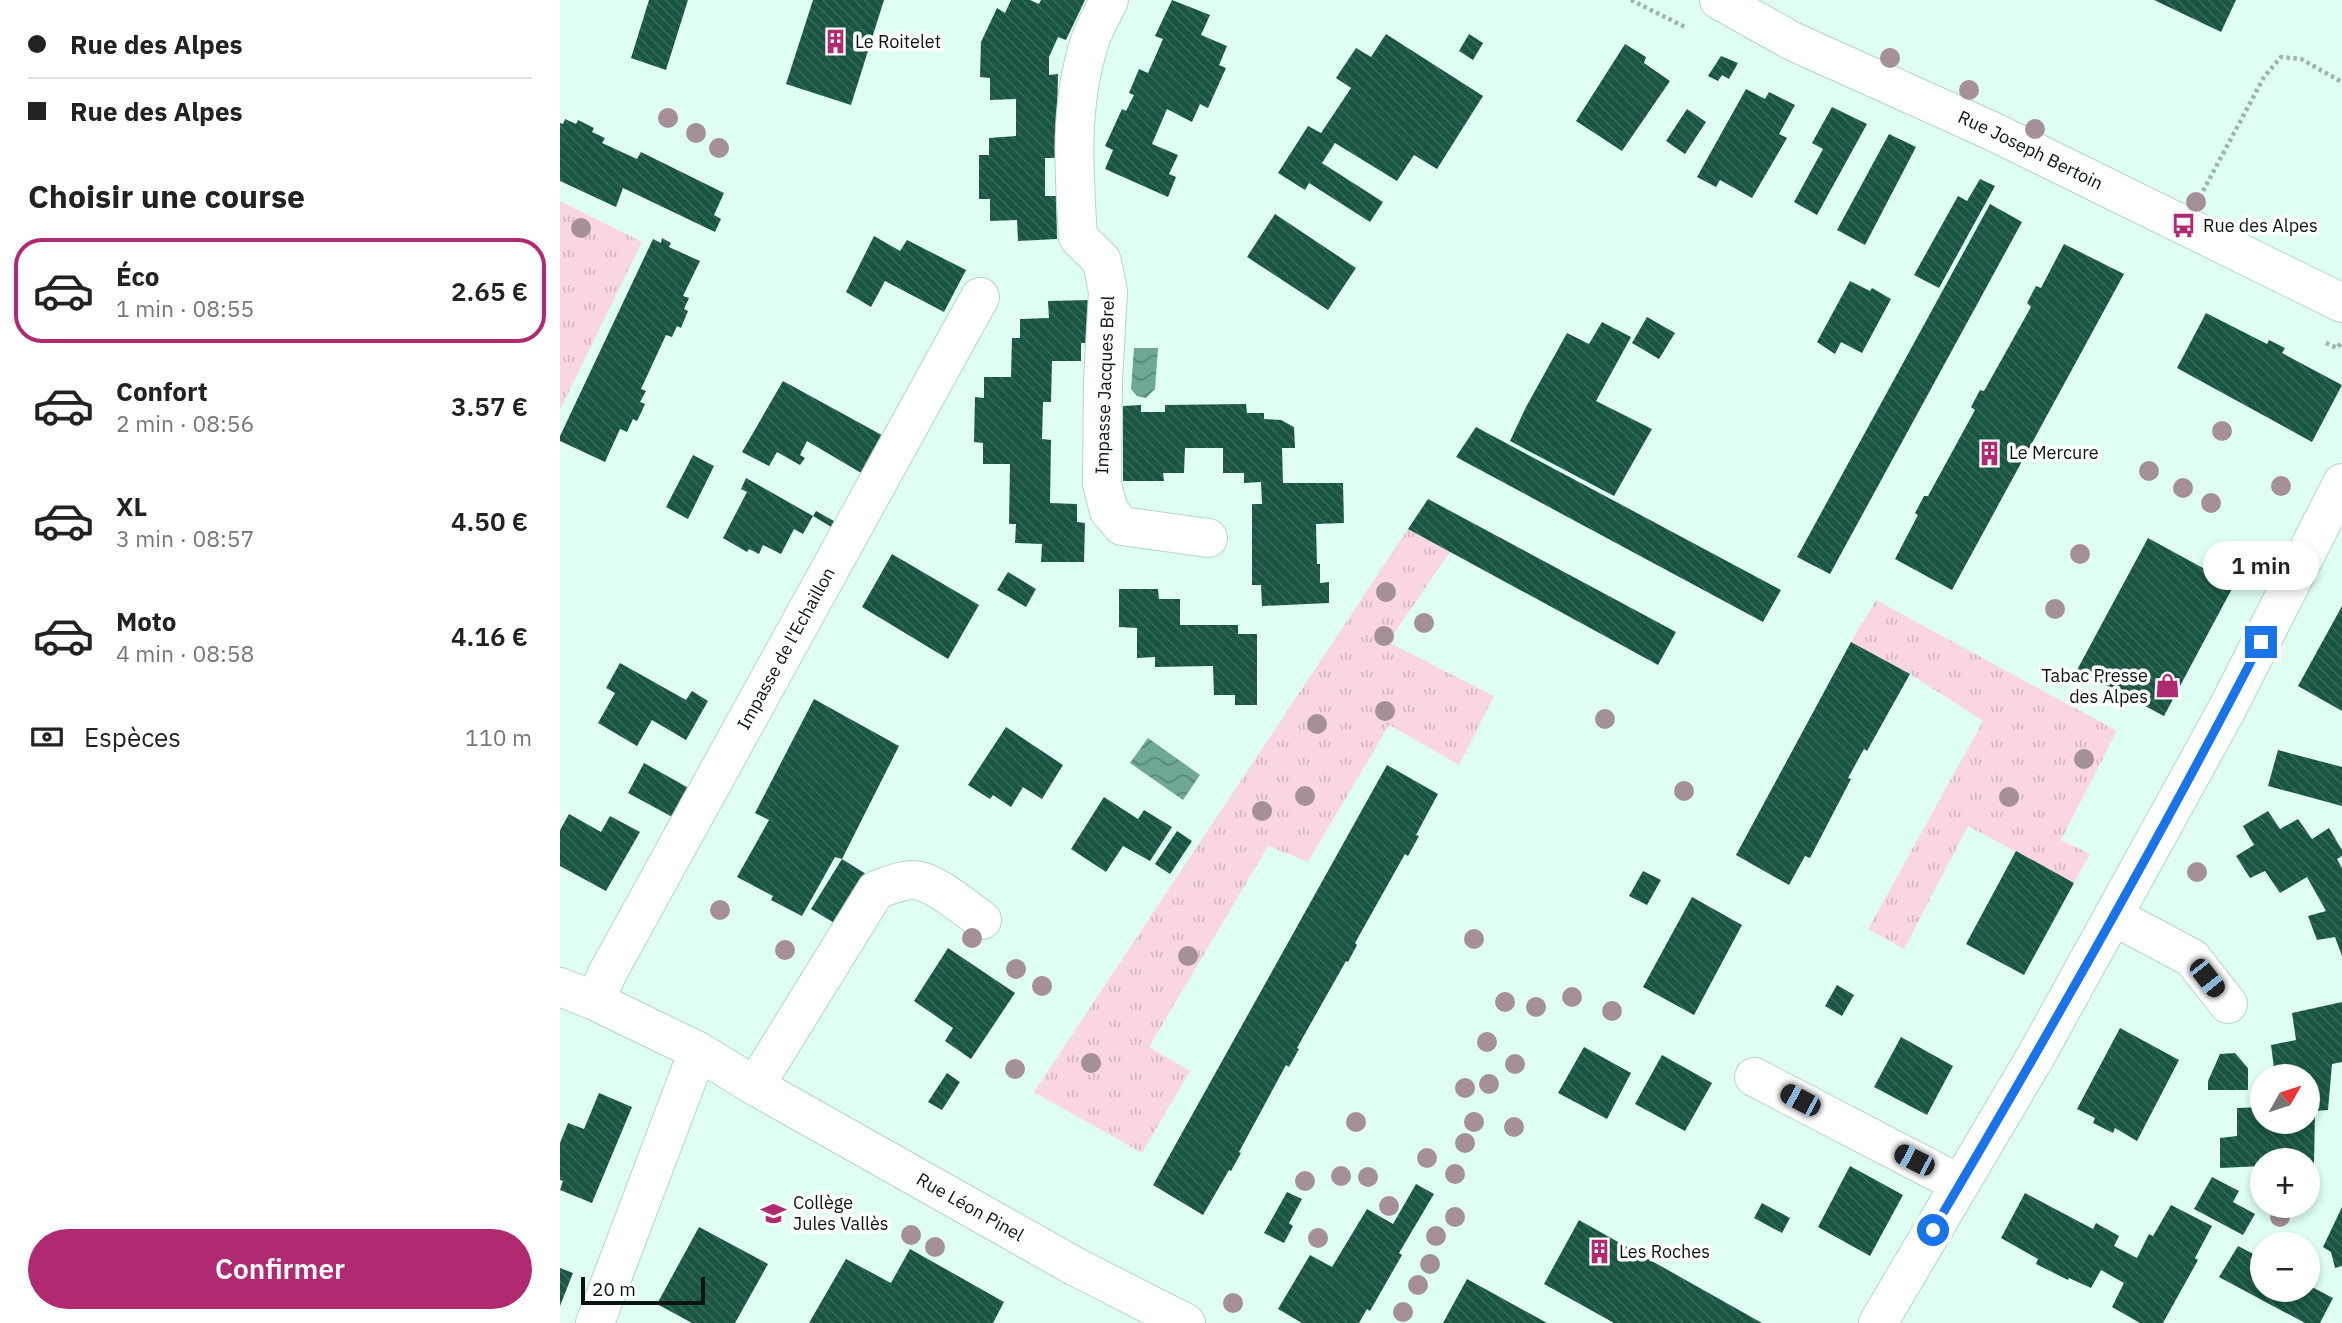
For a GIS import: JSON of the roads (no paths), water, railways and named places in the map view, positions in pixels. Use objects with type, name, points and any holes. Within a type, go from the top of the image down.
[{"type":"street","name":"Impasse Jacques Brel","points":[[1109,0],[1089,43],[1078,93],[1073,147],[1078,237],[1102,261],[1108,292],[1103,380],[1102,485],[1109,512],[1122,526],[1208,538]]},
{"type":"street","name":"Rue Joseph Bertoin","points":[[1719,0],[1792,41],[1992,131],[2342,303]]},
{"type":"street","name":"Impasse de l'Echaillon","points":[[595,1001],[608,972],[980,297]]},
{"type":"street","points":[[1878,1323],[2037,1054],[2226,710],[2342,483]]},
{"type":"street","points":[[755,1086],[876,890],[896,882],[916,880],[930,885],[982,920]]},
{"type":"street","points":[[2113,916],[2192,958],[2228,1004]]},
{"type":"street","name":"Rue Léon Pinel","points":[[560,987],[698,1051],[755,1086],[1076,1267],[1186,1323]]},
{"type":"street","points":[[594,1323],[698,1051]]},
{"type":"street","points":[[1754,1077],[1960,1184]]},
{"type":"water","points":[[1134,348],[1158,348],[1155,389],[1146,398],[1137,396],[1131,389]]},
{"type":"water","points":[[1148,738],[1200,775],[1183,800],[1130,763]]},
{"type":"place","name":"Le Roitelet","points":[[835,42]]},
{"type":"place","name":"Rue des Alpes","points":[[2183,226]]},
{"type":"place","name":"Le Mercure","points":[[1989,453]]},
{"type":"place","name":"Tabac Presse des Alpes","points":[[2168,686]]},
{"type":"place","name":"Collège Jules Vallès","points":[[773,1213]]},
{"type":"place","name":"Les Roches","points":[[1599,1252]]}]
